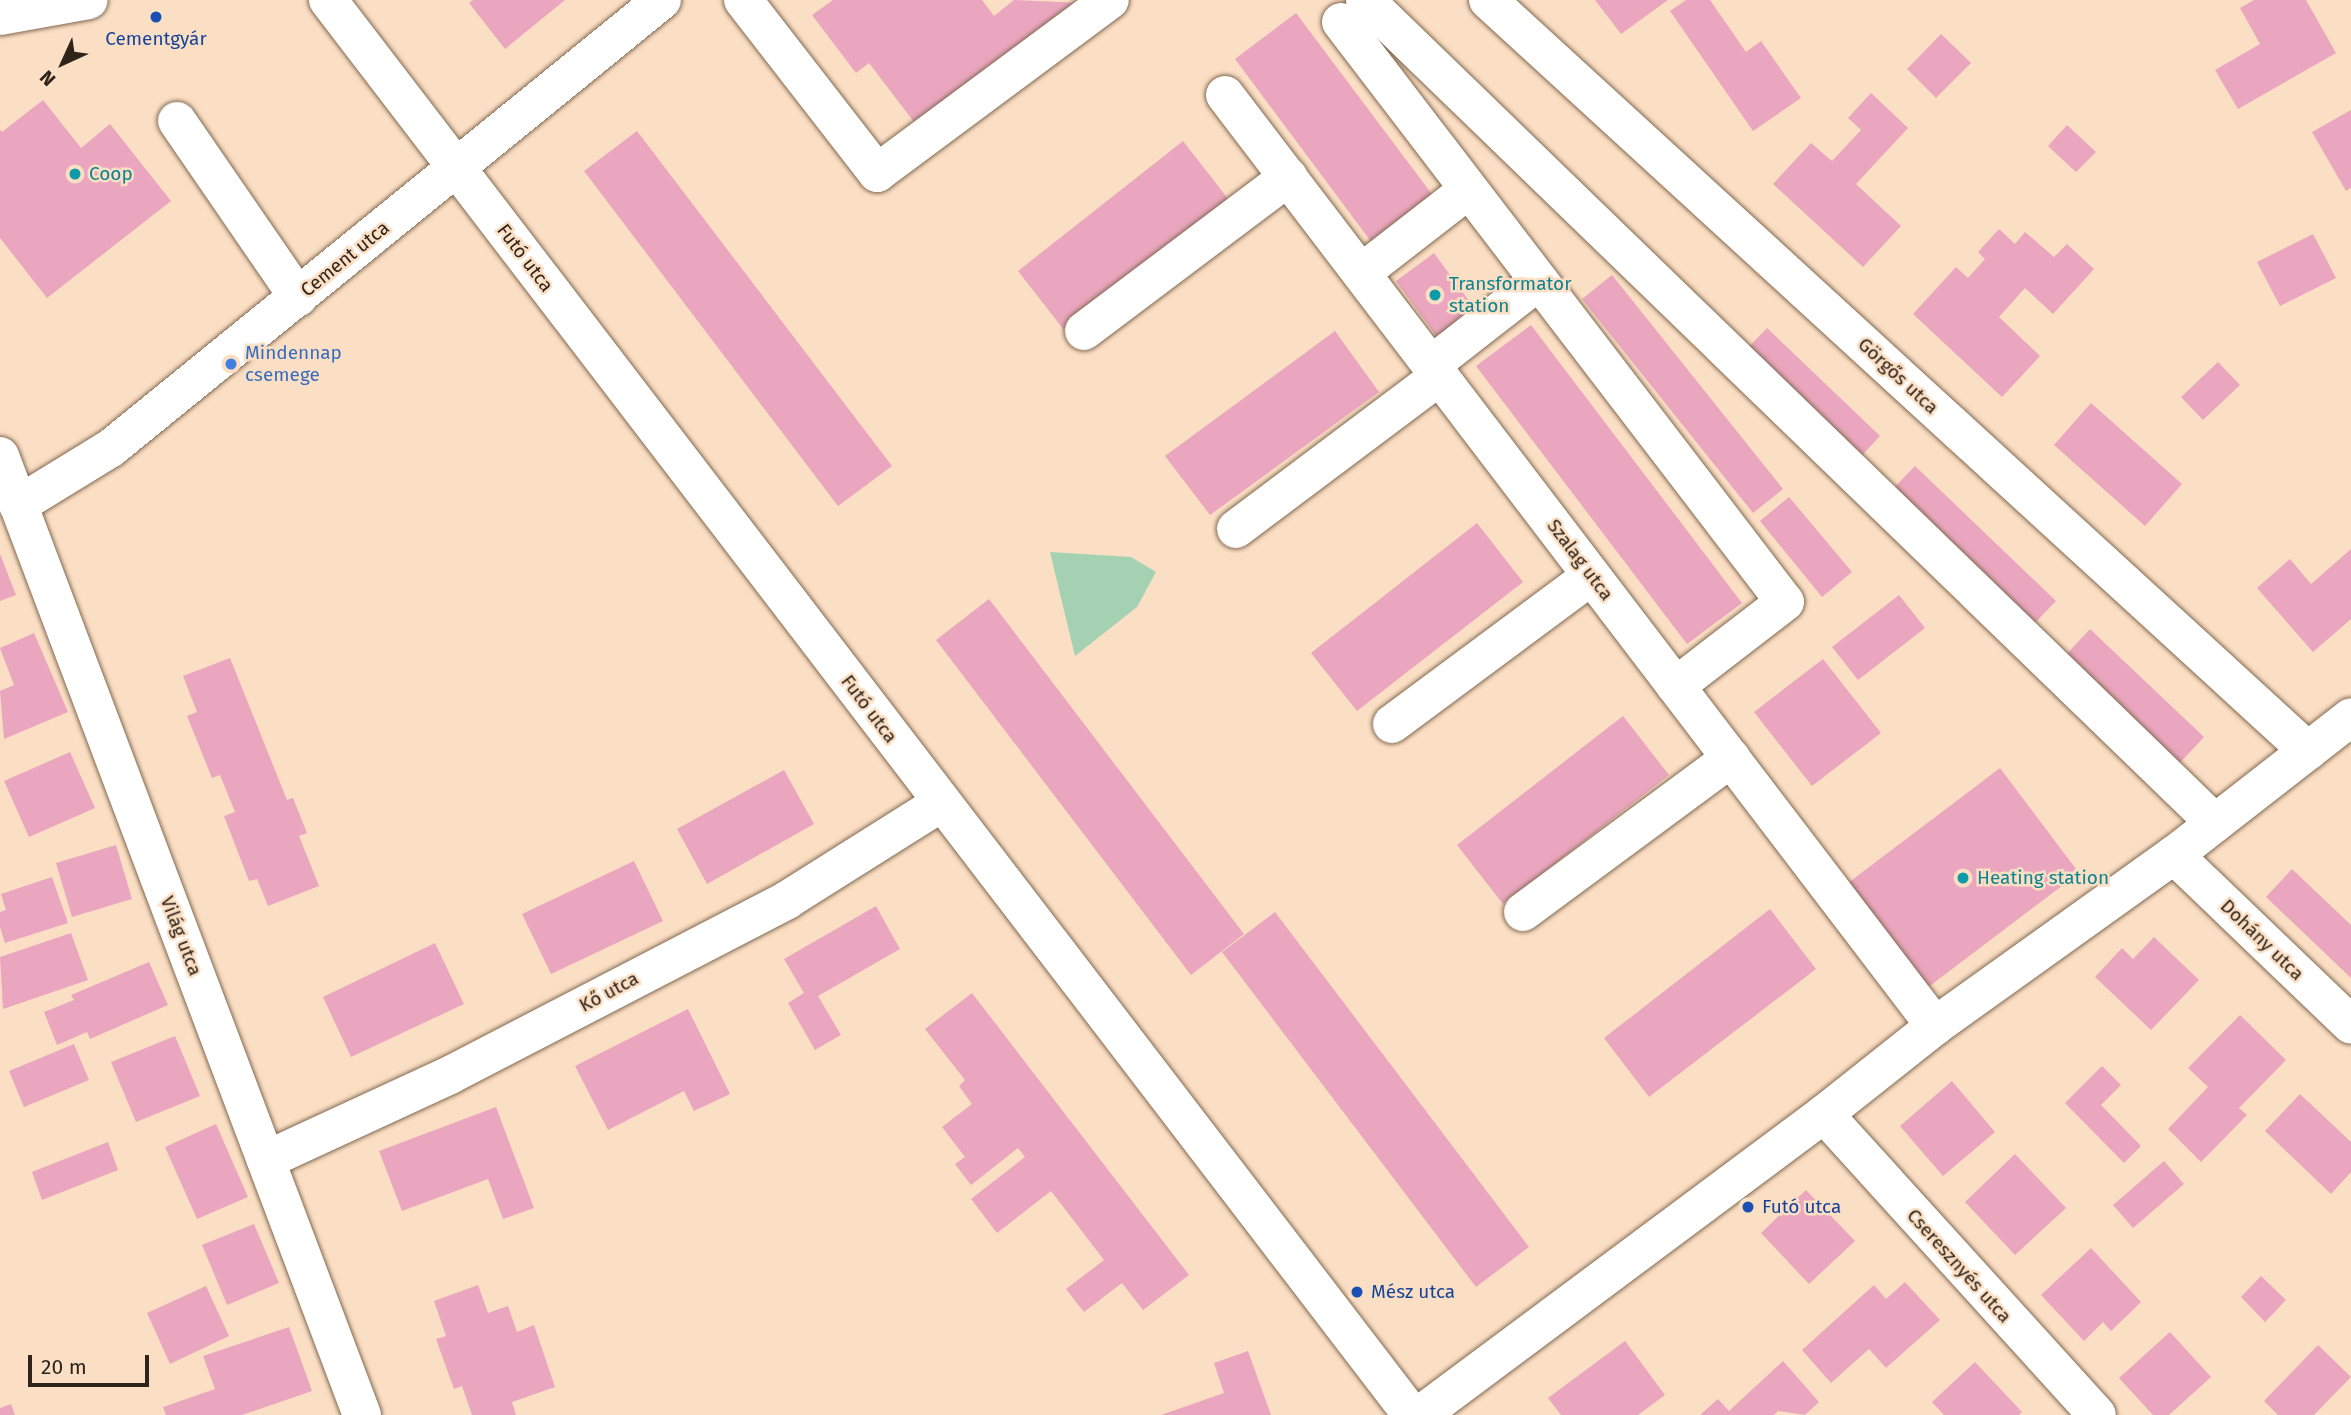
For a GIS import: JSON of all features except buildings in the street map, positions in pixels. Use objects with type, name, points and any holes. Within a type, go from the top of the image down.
[{"type":"street","points":[[0,16],[89,0]]},
{"type":"street","name":"Futó utca","points":[[328,0],[1412,1415]]},
{"type":"street","name":"Cement utca","points":[[18,505],[111,448],[662,0]]},
{"type":"street","points":[[743,0],[877,173],[1110,0]]},
{"type":"street","name":"Görgős utca","points":[[1489,0],[2308,751]]},
{"type":"street","points":[[1353,11],[2216,823]]},
{"type":"street","points":[[1353,11],[1468,190],[1785,602],[1676,686]]},
{"type":"street","name":"Szalag utca","points":[[1225,95],[1935,1026]]},
{"type":"street","points":[[177,121],[298,297]]},
{"type":"street","points":[[1084,331],[1288,177]]},
{"type":"street","points":[[1361,273],[1468,190]]},
{"type":"street","points":[[1236,529],[1435,371],[1539,281]]},
{"type":"street","name":"Világ utca","points":[[0,456],[362,1415]]},
{"type":"street","points":[[1392,724],[1591,576]]},
{"type":"street","points":[[1420,1415],[1824,1114],[1935,1026],[2174,855],[2351,717]]},
{"type":"street","points":[[1523,912],[1731,758]]},
{"type":"street","name":"Kő utca","points":[[266,1160],[450,1075],[788,900],[941,803]]},
{"type":"street","name":"Dohány utca","points":[[2174,855],[2351,1025]]},
{"type":"street","name":"Cseresznyés utca","points":[[1824,1114],[2097,1415]]},
{"type":"green space","points":[[1050,552],[1131,557],[1156,572],[1137,607],[1075,656]]},
{"type":"place","name":"Cementgyár","points":[[156,17]]},
{"type":"place","name":"Coop","points":[[75,174]]},
{"type":"place","name":"Transformator station","points":[[1435,295]]},
{"type":"place","name":"Mindennap csemege","points":[[231,364]]},
{"type":"place","name":"Heating station","points":[[1963,878]]},
{"type":"place","name":"Futó utca","points":[[1748,1207]]},
{"type":"place","name":"Mész utca","points":[[1357,1292]]}]
